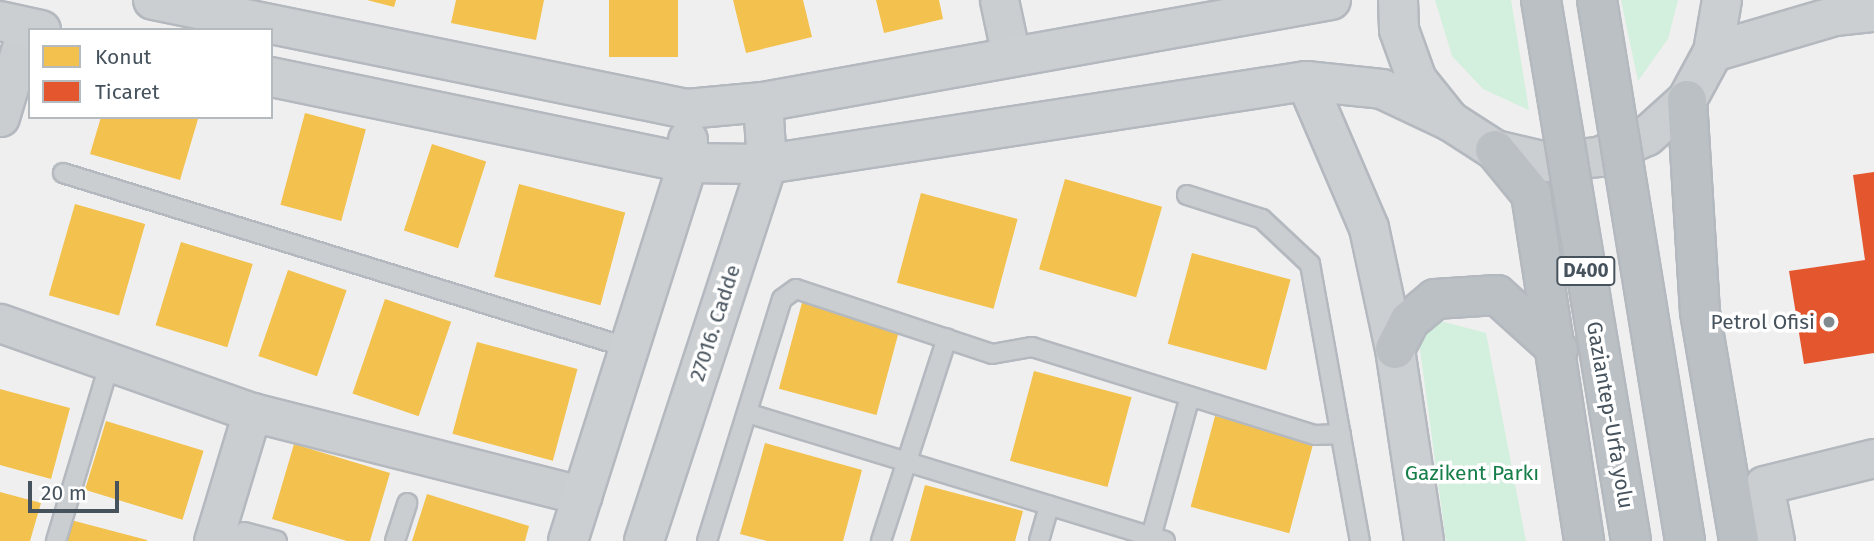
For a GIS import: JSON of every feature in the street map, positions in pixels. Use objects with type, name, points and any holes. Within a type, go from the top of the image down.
[{"type":"highway","name":"Gaziantep-Urfa yolu","points":[[1541,0],[1631,541]]},
{"type":"highway","name":"D400","points":[[1597,0],[1685,541]]},
{"type":"highway","points":[[1687,100],[1700,312],[1739,541]]},
{"type":"highway","points":[[1495,149],[1531,194],[1558,350],[1584,541]]},
{"type":"highway","points":[[1395,349],[1409,321],[1434,299],[1497,295],[1558,350]]},
{"type":"street","points":[[153,0],[687,110],[763,102],[1331,0]]},
{"type":"street","points":[[999,0],[1012,56]]},
{"type":"street","points":[[1398,0],[1399,30],[1417,80],[1450,121]]},
{"type":"street","points":[[273,77],[688,163],[767,163],[1306,81],[1382,89],[1450,121],[1495,149],[1547,162],[1599,157],[1647,136],[1687,100],[1713,52],[1722,0]]},
{"type":"street","points":[[1713,52],[1835,16],[1874,12]]},
{"type":"street","points":[[0,117],[23,26]]},
{"type":"street","points":[[1306,81],[1369,228],[1395,349],[1424,541]]},
{"type":"street","name":"27016. Cadde","points":[[644,541],[767,163],[763,102]]},
{"type":"street","points":[[568,541],[688,163],[687,110]]},
{"type":"street","points":[[0,323],[252,412],[583,496]]},
{"type":"street","points":[[213,541],[252,412]]},
{"type":"street","points":[[1775,541],[1764,485],[1874,458]]},
{"type":"lane","points":[[63,173],[629,348]]},
{"type":"lane","points":[[1187,195],[1262,219],[1310,264],[1360,541]]},
{"type":"lane","points":[[708,541],[782,299],[796,289],[992,354],[1032,347],[1315,435],[1341,434]]},
{"type":"lane","points":[[881,541],[947,338]]},
{"type":"lane","points":[[56,541],[110,362]]},
{"type":"lane","points":[[747,413],[1158,539],[1190,396]]},
{"type":"lane","points":[[395,541],[407,503]]},
{"type":"lane","points":[[1039,541],[1049,505]]},
{"type":"lane","points":[[242,541],[244,531],[277,541]]},
{"type":"green space","points":[[1435,0],[1511,0],[1529,110],[1483,89],[1452,56]]},
{"type":"green space","points":[[1621,0],[1678,0],[1668,39],[1638,81]]},
{"type":"green space","name":"Gazikent Parkı","points":[[1437,320],[1486,333],[1526,541],[1446,541],[1417,328]]},
{"type":"building: Konut","points":[[367,0],[396,0],[394,7]]},
{"type":"building: Konut","points":[[456,0],[544,0],[536,40],[451,23]]},
{"type":"building: Konut","points":[[609,0],[678,0],[678,57],[609,57]]},
{"type":"building: Konut","points":[[733,0],[803,0],[812,37],[746,53]]},
{"type":"building: Konut","points":[[876,0],[939,0],[943,19],[884,33]]},
{"type":"building: Konut","points":[[305,113],[366,129],[341,221],[280,205]]},
{"type":"building: Konut","points":[[100,119],[198,119],[180,180],[90,154]]},
{"type":"building: Konut","points":[[432,144],[486,162],[458,248],[404,231]]},
{"type":"building: Konut","points":[[1065,179],[1162,207],[1136,297],[1039,269]]},
{"type":"building: Konut","points":[[519,184],[625,212],[600,305],[494,277]]},
{"type":"building: Konut","points":[[921,193],[1018,219],[994,309],[897,283]]},
{"type":"building: Konut","points":[[75,204],[145,224],[119,315],[49,295]]},
{"type":"building: Konut","points":[[181,242],[253,264],[227,347],[156,325]]},
{"type":"building: Konut","points":[[1192,253],[1291,279],[1266,370],[1168,344]]},
{"type":"building: Konut","points":[[288,270],[347,290],[317,376],[258,356]]},
{"type":"building: Konut","points":[[385,299],[451,322],[419,416],[352,394]]},
{"type":"building: Konut","points":[[803,299],[901,325],[876,415],[779,389]]},
{"type":"building: Konut","points":[[477,342],[577,369],[553,461],[452,434]]},
{"type":"building: Konut","points":[[1034,371],[1132,397],[1107,487],[1010,461]]},
{"type":"building: Konut","points":[[0,389],[70,408],[51,479],[0,465]]},
{"type":"building: Konut","points":[[1215,416],[1314,442],[1289,533],[1191,507]]},
{"type":"building: Konut","points":[[106,421],[204,451],[182,520],[85,490]]},
{"type":"building: Konut","points":[[765,443],[862,470],[843,541],[767,541],[740,534]]},
{"type":"building: Konut","points":[[294,444],[390,473],[370,541],[347,541],[272,519]]},
{"type":"building: Konut","points":[[925,485],[1023,511],[1015,541],[910,541]]},
{"type":"building: Konut","points":[[0,492],[41,503],[30,541],[0,541]]},
{"type":"building: Konut","points":[[427,494],[529,526],[525,541],[412,541]]},
{"type":"building: Konut","points":[[67,519],[147,540],[147,541],[62,541]]},
{"type":"building: Ticaret","points":[[1874,172],[1874,353],[1804,364],[1789,271],[1865,260],[1853,175]]},
{"type":"place","name":"Petrol Ofisi","points":[[1829,322]]}]
